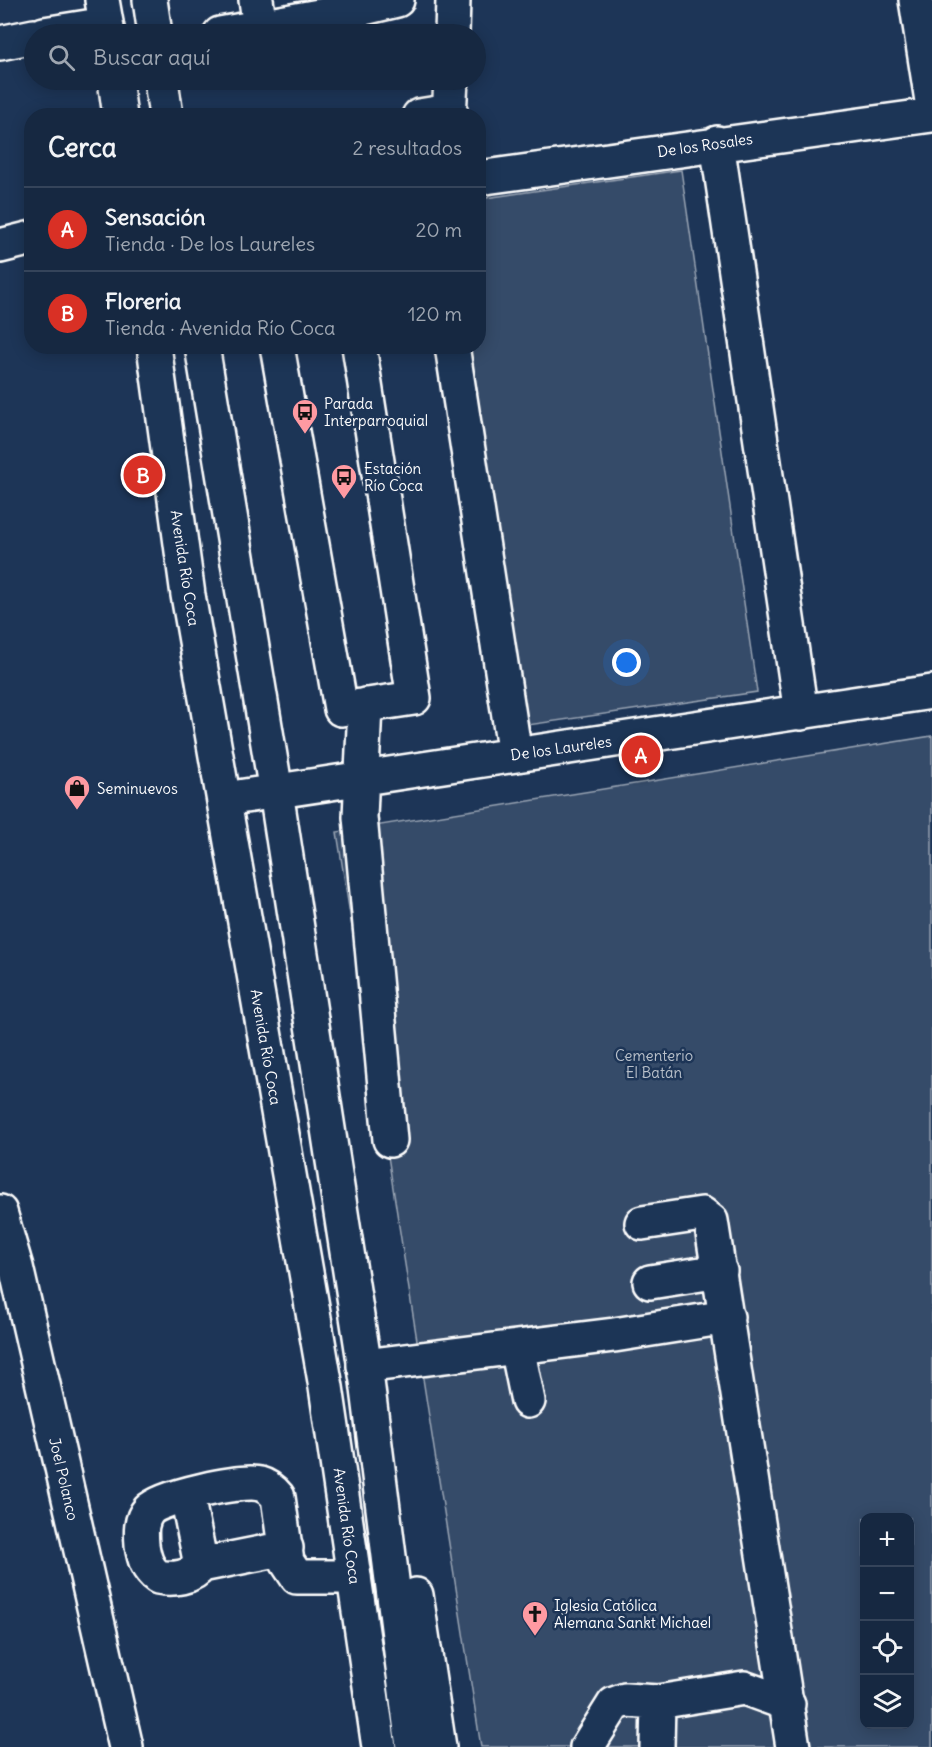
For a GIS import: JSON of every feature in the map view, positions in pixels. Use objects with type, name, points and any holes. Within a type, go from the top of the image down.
[{"type":"main road","points":[[136,0],[140,24]]},
{"type":"main road","points":[[150,0],[154,24]]},
{"type":"main road","points":[[239,24],[258,14],[397,0]]},
{"type":"main road","points":[[452,24],[453,0]]},
{"type":"main road","points":[[916,0],[932,101]]},
{"type":"main road","points":[[85,24],[105,19]]},
{"type":"main road","points":[[0,43],[24,38]]},
{"type":"main road","points":[[116,90],[119,108]]},
{"type":"main road","points":[[162,90],[165,108]]},
{"type":"main road","name":"De los Rosales","points":[[486,177],[932,115]]},
{"type":"main road","points":[[717,143],[801,713]]},
{"type":"main road","points":[[0,246],[24,240]]},
{"type":"main road","name":"Avenida Río Coca","points":[[155,354],[188,595],[326,1387],[379,1747]]},
{"type":"main road","points":[[203,354],[276,792],[365,1374],[413,1747]]},
{"type":"main road","points":[[279,354],[341,709],[414,698],[360,354]]},
{"type":"main road","points":[[453,354],[515,755]]},
{"type":"main road","name":"De los Laureles","points":[[225,799],[932,692]]},
{"type":"main road","points":[[365,705],[360,817],[390,1140]]},
{"type":"main road","name":"Joel Polanco","points":[[0,1212],[18,1278],[126,1747]]},
{"type":"main road","points":[[642,1223],[702,1214],[711,1221],[794,1747]]},
{"type":"main road","points":[[650,1282],[720,1271]]},
{"type":"main road","points":[[365,1374],[517,1347],[727,1317]]},
{"type":"main road","points":[[517,1347],[528,1401]]},
{"type":"main road","points":[[365,1374],[390,1419],[439,1747]]},
{"type":"main road","points":[[286,1548],[201,1565],[189,1575],[175,1578],[158,1577],[146,1562],[141,1524],[149,1510],[166,1500],[240,1484],[259,1484],[272,1490],[278,1497],[286,1548],[287,1562],[297,1577],[354,1577]]},
{"type":"main road","points":[[188,1496],[201,1565]]},
{"type":"main road","points":[[587,1747],[614,1704],[625,1700],[658,1702],[744,1688],[788,1704]]},
{"type":"main road","points":[[657,1747],[658,1702]]},
{"type":"green space","points":[[681,170],[757,692],[521,726],[467,354],[486,354],[486,198]]},
{"type":"green space","name":"Cementerio El Batán","points":[[932,736],[932,1747],[481,1747],[337,832]]},
{"type":"place","name":"Parada Interparroquial","points":[[305,435]]},
{"type":"place","name":"Floreria","points":[[143,475]]},
{"type":"place","name":"Estación Río Coca","points":[[344,500]]},
{"type":"place","name":"Sensación","points":[[641,755]]},
{"type":"place","name":"Seminuevos","points":[[77,811]]},
{"type":"place","name":"Iglesia Católica Alemana Sankt Michael","points":[[535,1637]]}]
